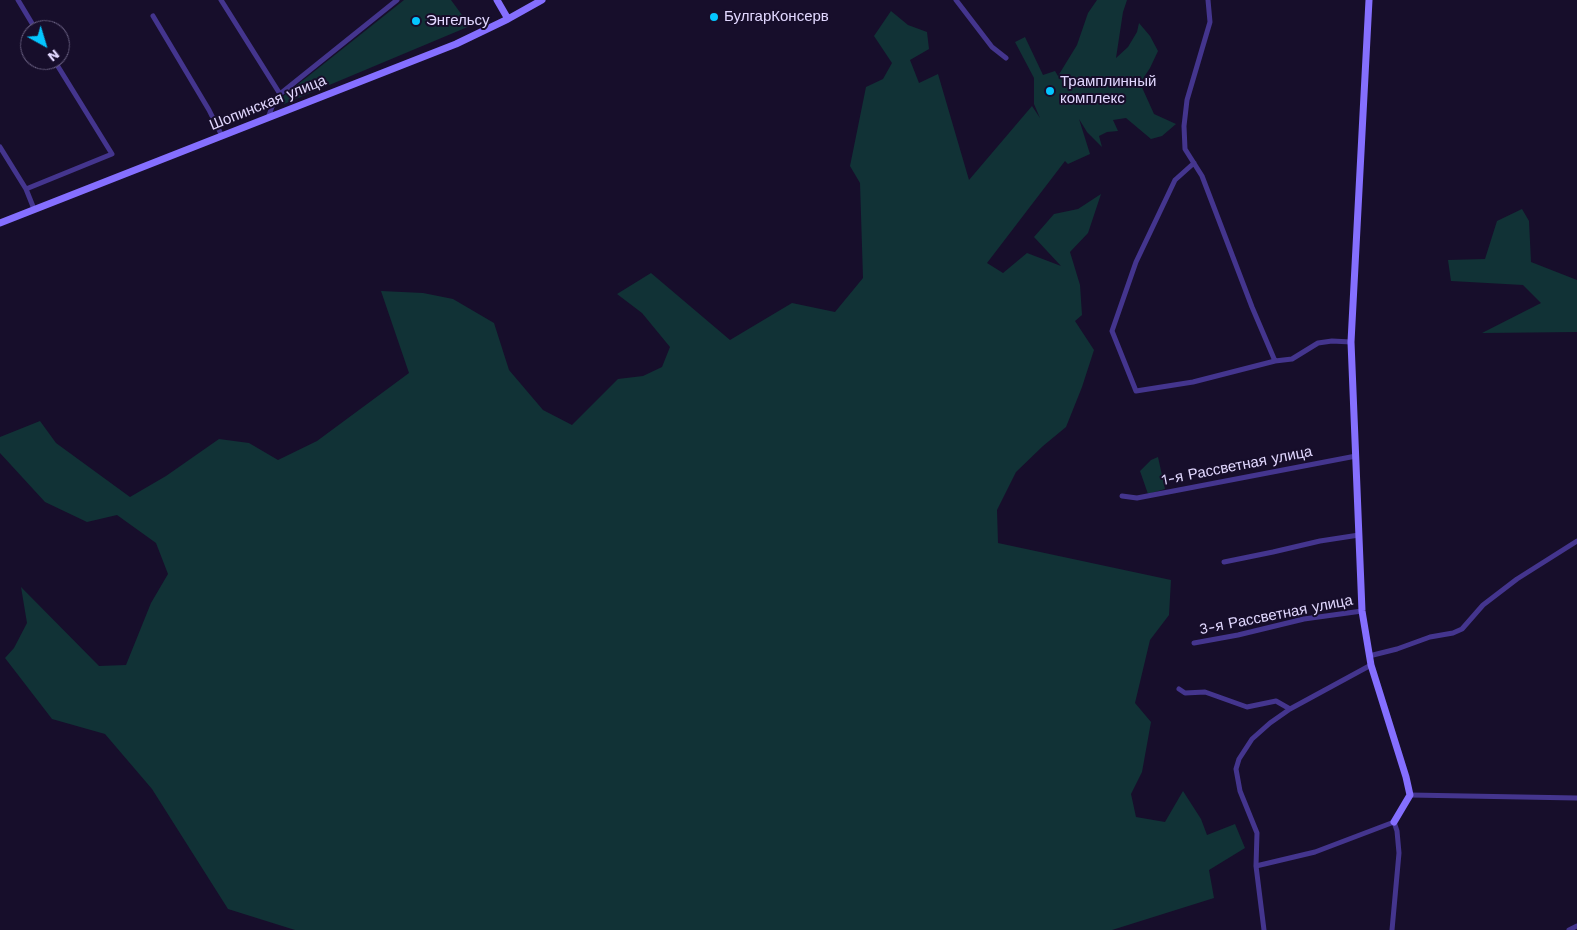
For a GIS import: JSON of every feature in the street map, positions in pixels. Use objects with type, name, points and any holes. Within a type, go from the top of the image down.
[{"type":"street","points":[[18,0],[30,20]]},
{"type":"street","points":[[221,0],[280,94]]},
{"type":"street","points":[[268,118],[273,104],[280,94],[397,0]]},
{"type":"street","points":[[497,0],[508,19]]},
{"type":"street","name":"Шопинская улица","points":[[0,223],[456,44],[542,0]]},
{"type":"street","points":[[956,0],[992,47],[1006,58]]},
{"type":"street","points":[[1208,0],[1210,22],[1187,100],[1184,126],[1185,149],[1202,176],[1275,361]]},
{"type":"street","points":[[1256,866],[1314,852],[1394,822],[1410,795],[1406,776],[1371,665],[1362,611],[1351,342],[1368,0]]},
{"type":"street","points":[[153,16],[209,110],[222,136]]},
{"type":"street","points":[[26,190],[112,154],[60,70]]},
{"type":"street","points":[[0,147],[26,190],[34,209]]},
{"type":"street","points":[[1194,163],[1175,180],[1136,262],[1112,330],[1136,391],[1193,382],[1275,361],[1292,359],[1318,343],[1332,341],[1351,342]]},
{"type":"street","name":"1-я Рассветная улица","points":[[1122,496],[1137,498],[1356,456]]},
{"type":"street","points":[[1224,562],[1320,541],[1359,536]]},
{"type":"street","points":[[1369,656],[1462,629],[1483,605],[1510,584],[1577,541]]},
{"type":"street","name":"3-я Рассветная улица","points":[[1194,643],[1238,635],[1304,619],[1362,611]]},
{"type":"street","points":[[1264,930],[1256,866],[1257,834],[1240,790],[1236,769],[1241,754],[1270,722],[1371,665]]},
{"type":"street","points":[[1179,689],[1185,693],[1204,692],[1247,707],[1276,701],[1290,709]]},
{"type":"street","points":[[1410,795],[1577,798]]},
{"type":"street","points":[[1392,930],[1399,853],[1397,831],[1394,822]]},
{"type":"street","points":[[1568,930],[1577,926]]},
{"type":"green space","points":[[404,0],[451,0],[470,26],[284,104],[282,97]]},
{"type":"green space","points":[[1097,0],[1127,0],[1123,12],[1116,58],[1128,47],[1137,32],[1139,23],[1150,36],[1158,51],[1140,83],[1154,114],[1176,124],[1162,136],[1151,139],[1126,118],[1113,120],[1118,131],[1107,132],[1099,136],[1102,147],[1087,132],[1079,119],[1090,154],[1068,164],[1065,161],[987,263],[1003,273],[1027,253],[1061,266],[1034,237],[1054,214],[1078,209],[1101,194],[1088,233],[1070,252],[1080,285],[1082,315],[1075,321],[1094,350],[1066,427],[1016,472],[997,510],[998,543],[1171,580],[1169,615],[1150,640],[1135,703],[1151,722],[1142,772],[1131,794],[1136,817],[1165,822],[1183,791],[1201,819],[1207,835],[1235,824],[1245,848],[1209,870],[1214,898],[1112,930],[295,930],[228,909],[152,789],[105,734],[52,719],[5,658],[14,648],[27,623],[21,587],[99,666],[126,665],[151,603],[168,574],[156,543],[117,515],[87,522],[45,502],[0,453],[0,437],[40,421],[56,443],[130,497],[166,476],[219,439],[249,443],[278,460],[317,441],[409,373],[381,291],[423,293],[453,299],[494,323],[509,370],[543,410],[572,425],[618,379],[643,376],[662,367],[670,347],[642,313],[617,294],[651,273],[730,340],[792,303],[835,312],[863,278],[860,183],[850,166],[866,87],[883,79],[892,63],[874,36],[891,11],[908,25],[927,32],[929,49],[910,60],[919,83],[938,74],[969,180],[1032,106],[1040,118],[1034,104],[1034,78],[1015,42],[1025,37],[1043,75],[1055,71],[1058,76],[1077,45],[1088,13]]},
{"type":"green space","points":[[1522,209],[1529,221],[1531,262],[1577,280],[1577,332],[1482,333],[1541,303],[1523,285],[1451,281],[1448,260],[1485,259],[1497,221]]},
{"type":"green space","points":[[1158,457],[1165,489],[1148,494],[1140,471],[1151,460]]},
{"type":"place","name":"БулгарКонсерв","points":[[714,17]]},
{"type":"place","name":"Энгельсу","points":[[416,21]]},
{"type":"place","name":"Трамплинный комплекс","points":[[1050,91]]}]
